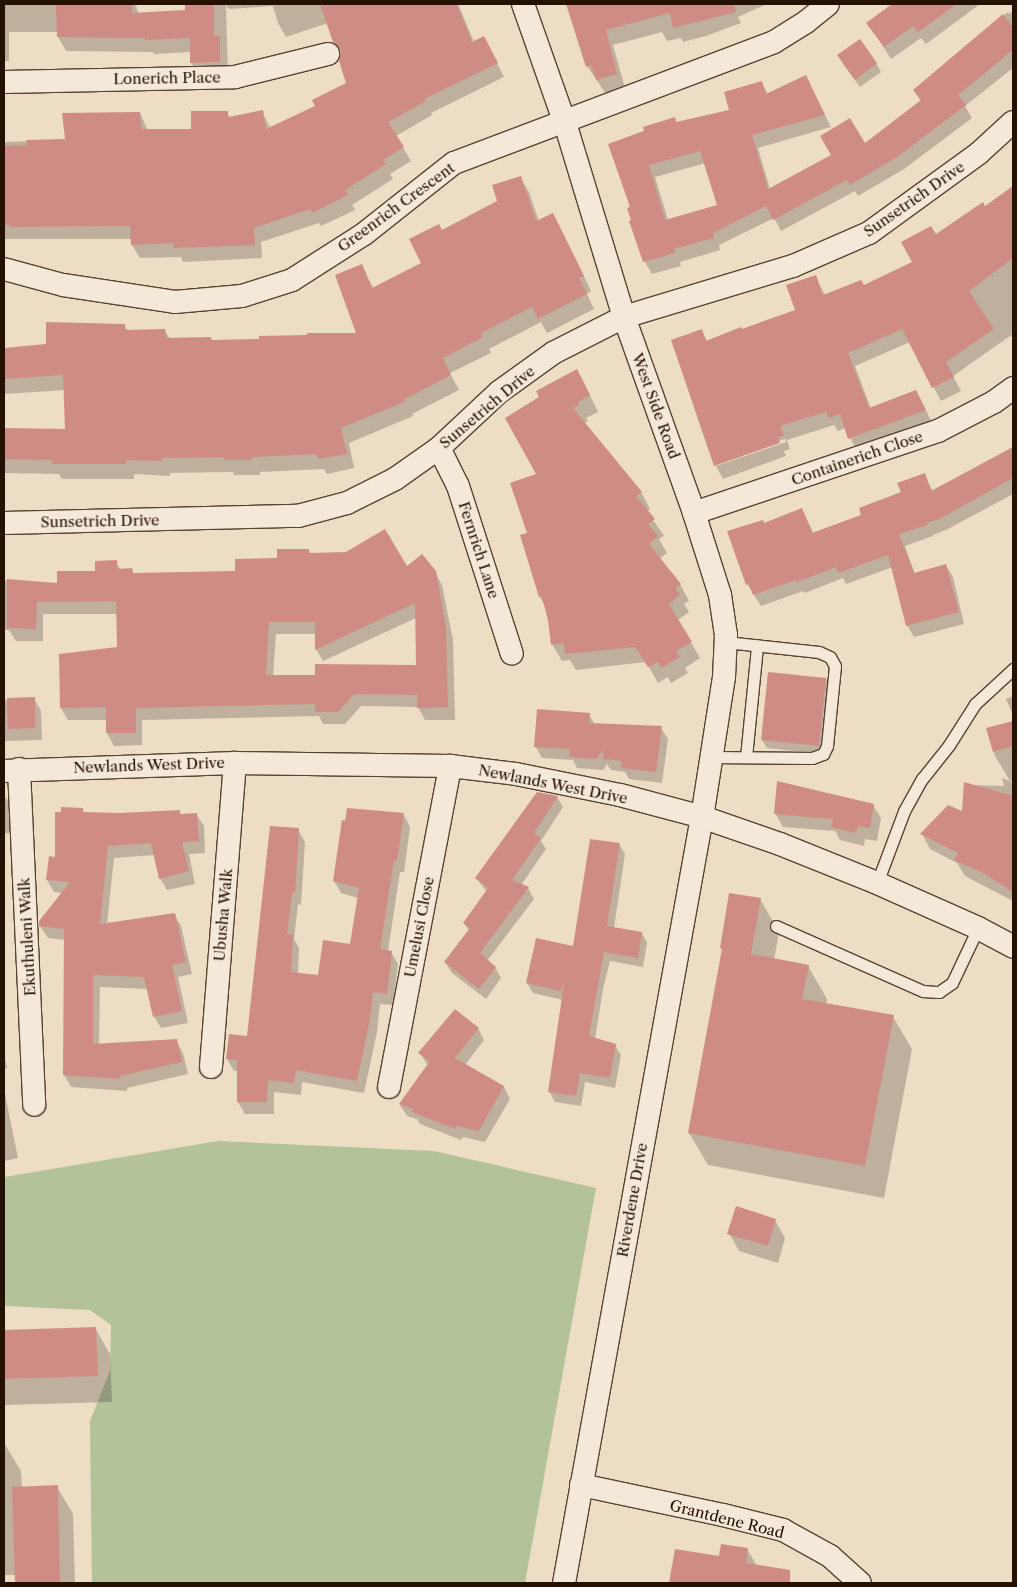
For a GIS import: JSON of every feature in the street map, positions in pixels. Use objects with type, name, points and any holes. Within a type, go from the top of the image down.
[{"type":"street","name":"West Side Road","points":[[523,4],[565,123],[624,317],[694,513],[720,596],[726,642],[724,677],[702,817]]},
{"type":"street","name":"Greenrich Crescent","points":[[4,269],[63,285],[175,302],[242,296],[292,280],[364,234],[454,163],[565,123],[774,42],[820,6]]},
{"type":"street","name":"Lonerich Place","points":[[4,82],[235,77],[328,54]]},
{"type":"street","name":"Sunsetrich Drive","points":[[4,523],[298,516],[347,503],[395,479],[439,448],[499,392],[553,353],[624,317],[793,266],[869,233],[979,153],[1013,122]]},
{"type":"street","name":"Containerich Close","points":[[694,513],[938,430],[994,402],[1013,388]]},
{"type":"street","name":"Fernrich Lane","points":[[439,448],[458,486],[512,654]]},
{"type":"street","name":"Newlands West Drive","points":[[12,770],[235,762],[450,766],[516,774],[620,795],[702,817],[780,844],[877,883],[978,928],[1013,947]]},
{"type":"street","name":"Ubusha Walk","points":[[210,1067],[235,762]]},
{"type":"street","name":"Umelusi Close","points":[[389,1087],[450,766]]},
{"type":"street","name":"Ekuthuleni Walk","points":[[12,770],[34,1105]]},
{"type":"street","name":"Riverdene Drive","points":[[564,1583],[580,1485],[702,817]]},
{"type":"street","name":"Grantdene Road","points":[[580,1485],[723,1515],[782,1530],[830,1556],[860,1583]]},
{"type":"lane","points":[[712,757],[812,758],[823,754],[828,746],[835,666],[830,657],[819,652],[726,642]]},
{"type":"lane","points":[[746,757],[758,646]]},
{"type":"lane","points":[[877,883],[904,811],[922,780],[949,745],[975,704],[1013,669]]},
{"type":"lane","points":[[776,926],[923,991],[939,992],[952,983],[978,928]]},
{"type":"green space","points":[[218,1141],[434,1151],[596,1188],[525,1583],[92,1583],[90,1421],[110,1371],[111,1325],[90,1310],[4,1306],[4,1177]]},
{"type":"building","points":[[56,4],[132,4],[132,13],[185,10],[185,4],[214,4],[214,36],[220,36],[220,62],[190,63],[190,38],[145,40],[145,38],[57,37]]},
{"type":"building","points":[[320,4],[457,4],[472,42],[484,36],[498,63],[424,99],[426,101],[388,122],[404,147],[383,160],[386,164],[345,190],[348,195],[312,213],[310,209],[254,228],[255,245],[174,248],[174,243],[131,245],[130,226],[10,227],[10,225],[4,225],[4,146],[27,145],[26,140],[65,139],[62,113],[140,112],[141,129],[191,129],[191,111],[228,111],[228,117],[263,110],[266,129],[315,106],[312,100],[346,83],[339,61],[341,50],[333,42]]},
{"type":"building","points":[[566,4],[734,4],[736,12],[673,28],[670,13],[606,30],[617,74],[596,80],[591,65],[586,67]]},
{"type":"building","points":[[892,4],[957,4],[918,32],[913,26],[884,47],[866,23]]},
{"type":"building","points":[[1003,14],[1013,27],[1013,50],[958,95],[966,105],[897,157],[850,185],[847,180],[773,220],[766,206],[713,233],[714,238],[674,249],[675,253],[643,262],[629,221],[631,220],[627,208],[630,207],[608,144],[644,131],[643,127],[675,117],[676,122],[729,110],[724,92],[762,81],[766,94],[806,75],[825,115],[752,135],[768,189],[831,155],[820,136],[850,118],[865,143],[921,100],[913,90]],"holes":[[[700,151],[717,205],[665,220],[649,165]]]},
{"type":"building","points":[[860,39],[877,63],[855,80],[837,55]]},
{"type":"building","points":[[521,176],[536,221],[553,213],[584,276],[579,278],[587,294],[538,319],[532,307],[481,333],[483,337],[443,358],[451,375],[405,399],[406,401],[341,428],[347,454],[318,459],[316,454],[252,457],[252,460],[224,460],[224,457],[162,458],[162,461],[126,460],[126,464],[52,464],[52,460],[4,459],[4,428],[65,429],[63,375],[4,379],[4,348],[46,344],[46,322],[125,324],[125,330],[165,329],[166,338],[211,337],[211,340],[259,339],[259,336],[307,335],[307,333],[356,333],[335,275],[362,264],[372,288],[421,263],[409,239],[439,224],[442,230],[497,201],[492,185]]},
{"type":"building","points":[[1013,186],[1013,258],[969,291],[994,329],[946,362],[954,377],[932,388],[902,329],[848,353],[869,408],[916,390],[926,410],[848,439],[840,414],[829,418],[826,412],[780,426],[784,436],[778,437],[780,443],[714,466],[671,340],[702,329],[706,341],[741,327],[742,329],[795,310],[786,285],[816,275],[823,295],[861,280],[864,285],[912,262],[901,242],[931,226],[936,234],[983,202],[985,206]]},
{"type":"building","points":[[577,369],[590,395],[578,402],[579,405],[573,408],[642,492],[636,496],[655,519],[648,524],[658,536],[649,544],[681,584],[675,588],[680,595],[669,604],[692,642],[676,651],[680,657],[661,668],[658,662],[648,667],[635,647],[565,654],[564,643],[551,645],[548,620],[542,597],[539,597],[520,535],[527,533],[510,483],[536,474],[505,418],[539,397],[536,391]]},
{"type":"building","points":[[1013,447],[1013,478],[941,518],[927,523],[927,525],[899,534],[914,573],[946,564],[959,612],[906,626],[888,555],[838,573],[836,567],[797,582],[796,580],[753,595],[749,584],[746,585],[727,531],[763,520],[764,523],[802,508],[812,533],[861,515],[859,508],[901,492],[897,483],[925,473],[931,491]]},
{"type":"building","points":[[385,529],[407,566],[422,554],[436,571],[446,627],[448,707],[417,708],[417,695],[354,694],[338,712],[315,712],[315,704],[136,708],[136,733],[106,733],[106,707],[60,708],[59,654],[117,647],[116,601],[37,602],[36,629],[7,628],[7,579],[57,583],[57,571],[95,571],[95,561],[117,560],[117,569],[132,568],[133,573],[235,571],[235,559],[277,558],[277,549],[309,549],[309,553],[346,552]],"holes":[[[415,603],[416,665],[315,664],[315,675],[266,675],[269,622],[315,622],[315,650]]]},
{"type":"building","points":[[768,672],[826,678],[819,746],[761,740]]},
{"type":"building","points":[[35,697],[35,728],[8,729],[7,698]]},
{"type":"building","points":[[537,709],[590,713],[589,723],[662,726],[656,772],[621,768],[622,761],[603,759],[604,749],[596,759],[569,757],[570,749],[534,747]]},
{"type":"building","points":[[1013,721],[1013,746],[993,752],[986,728]]},
{"type":"building","points":[[777,781],[874,804],[870,828],[858,826],[856,833],[831,827],[833,819],[774,814]]},
{"type":"building","points":[[964,782],[1013,796],[1013,892],[985,874],[954,860],[958,853],[920,834],[948,805],[962,811]]},
{"type":"building","points":[[537,792],[558,796],[534,833],[541,838],[512,880],[529,887],[480,953],[496,967],[479,989],[444,962],[470,928],[463,923],[488,888],[475,878]]},
{"type":"building","points":[[61,807],[83,808],[83,812],[120,813],[180,810],[180,814],[197,813],[199,841],[182,842],[189,871],[159,879],[151,843],[108,846],[100,924],[175,913],[186,962],[172,965],[182,1011],[153,1017],[144,977],[93,975],[93,1044],[177,1039],[182,1062],[120,1076],[120,1079],[63,1075],[64,929],[39,926],[39,921],[70,882],[46,880],[49,856],[55,857],[55,812],[61,812]]},
{"type":"building","points":[[347,808],[404,813],[397,861],[394,860],[380,949],[392,951],[387,994],[373,992],[370,1020],[357,1081],[296,1070],[294,1083],[268,1080],[267,1102],[237,1102],[237,1060],[226,1059],[229,1034],[247,1036],[270,826],[299,828],[295,893],[292,893],[287,934],[293,935],[291,972],[318,975],[323,940],[350,944],[359,888],[333,881],[342,820],[345,821]]},
{"type":"building","points":[[590,839],[620,843],[607,926],[642,932],[638,958],[604,952],[589,1036],[616,1044],[610,1078],[580,1073],[576,1096],[548,1092],[564,983],[560,991],[526,983],[536,938],[573,946]]},
{"type":"building","points":[[729,893],[761,898],[751,954],[809,965],[802,999],[894,1015],[865,1166],[688,1133],[722,949],[720,948]]},
{"type":"building","points":[[455,1009],[479,1028],[455,1058],[504,1086],[479,1131],[456,1126],[455,1129],[412,1112],[413,1109],[399,1104],[430,1061],[418,1053]]},
{"type":"building","points":[[736,1206],[776,1219],[768,1246],[727,1234]]},
{"type":"building","points":[[96,1327],[98,1376],[4,1379],[4,1330]]},
{"type":"building","points":[[58,1485],[60,1583],[15,1583],[12,1487]]},
{"type":"building","points":[[721,1544],[748,1548],[746,1563],[790,1570],[790,1583],[669,1583],[675,1549],[719,1556]]}]
